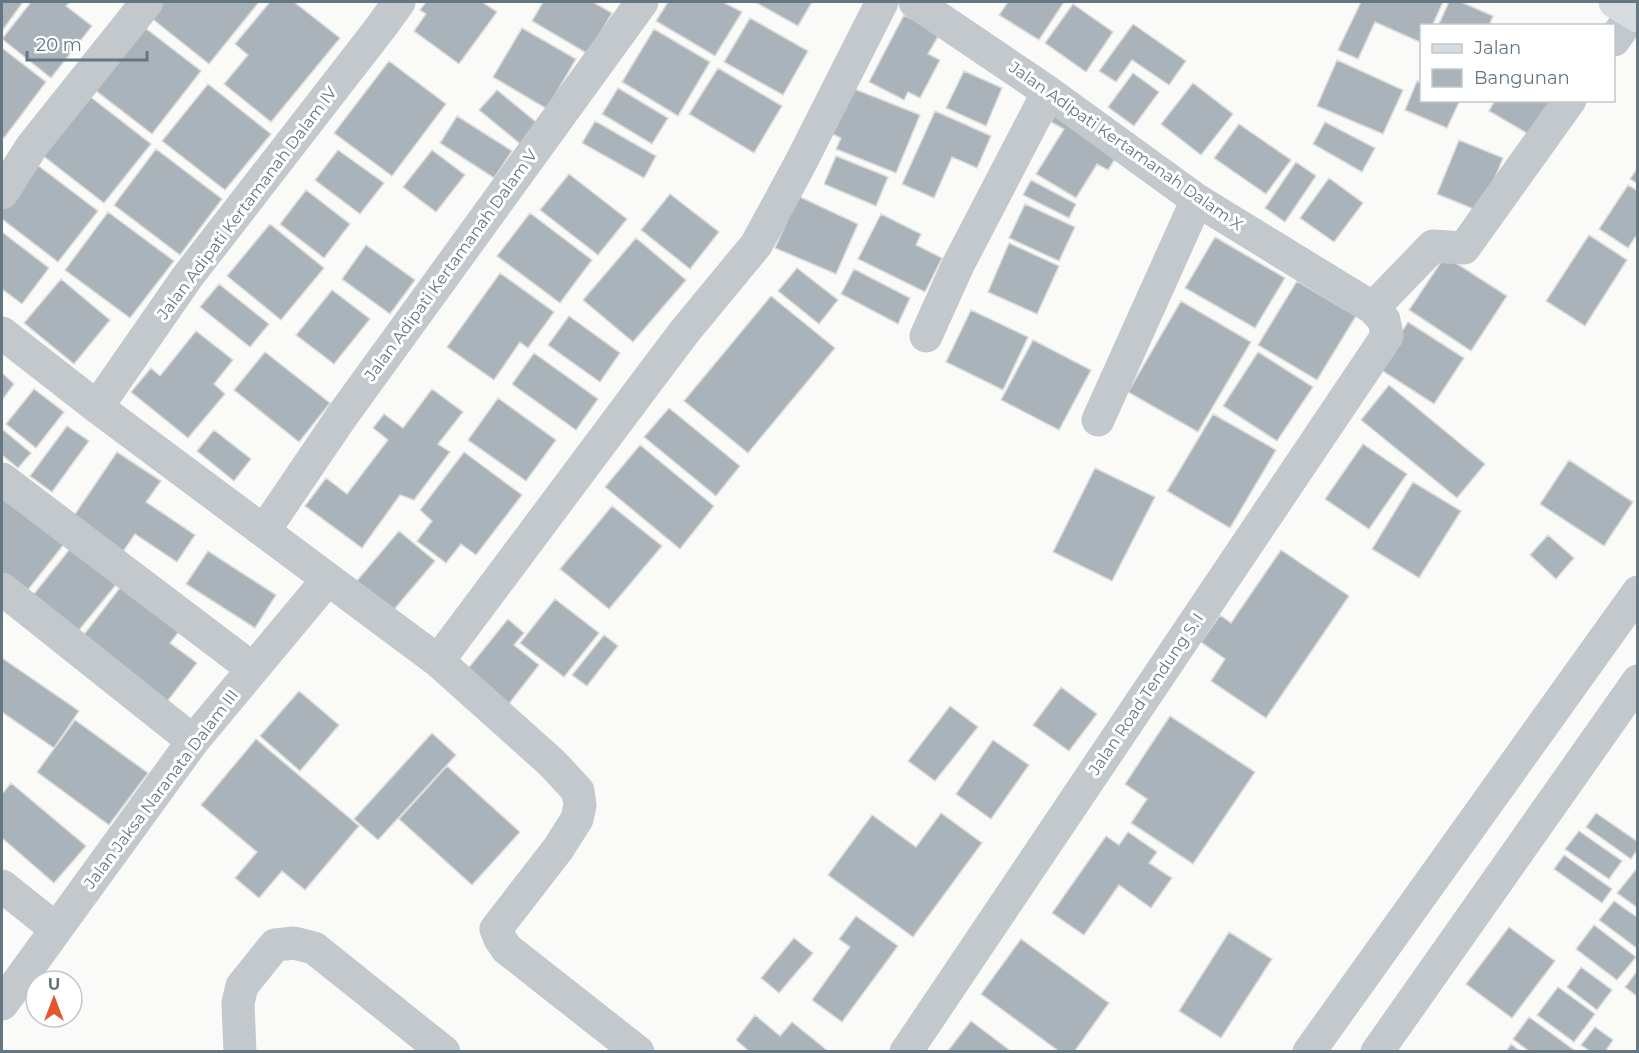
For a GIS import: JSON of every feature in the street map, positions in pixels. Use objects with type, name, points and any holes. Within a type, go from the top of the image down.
[{"type":"street","points":[[6,175],[32,146],[147,2]]},
{"type":"street","name":"Jalan Adipati Kertamanah Dalam IV","points":[[97,407],[188,276],[399,2]]},
{"type":"street","name":"Jalan Adipati Kertamanah Dalam V","points":[[264,531],[342,416],[642,2]]},
{"type":"street","points":[[438,661],[685,331],[756,245],[882,2]]},
{"type":"street","name":"Jalan Adipati Kertamanah Dalam X","points":[[915,2],[1048,92],[1197,200],[1380,322]]},
{"type":"street","points":[[1615,37],[1628,10]]},
{"type":"street","points":[[926,336],[957,265],[1048,92]]},
{"type":"street","name":"Jalan Road Tendung S. I","points":[[906,1052],[1380,322],[1431,248],[1437,246],[1464,248],[1569,102]]},
{"type":"street","points":[[1098,420],[1197,200]]},
{"type":"street","points":[[2,333],[97,407],[438,661],[552,763],[578,791],[580,805],[577,819],[558,849],[496,929],[507,949],[638,1052]]},
{"type":"street","points":[[2,479],[253,669]]},
{"type":"street","name":"Jalan Jaksa Naranata Dalam III","points":[[2,1004],[193,741],[328,579]]},
{"type":"street","points":[[2,589],[193,741]]},
{"type":"street","points":[[1309,1052],[1638,592]]},
{"type":"street","points":[[1377,1052],[1638,681]]},
{"type":"street","points":[[2,886],[56,929]]},
{"type":"street","points":[[240,1052],[238,1004],[242,986],[275,945],[294,943],[314,948],[444,1052]]},
{"type":"building","points":[[2,2],[23,2],[2,31]]},
{"type":"building","points":[[31,2],[70,2],[66,6],[92,26],[51,78],[2,39]]},
{"type":"building","points":[[162,2],[259,2],[209,64],[150,17]]},
{"type":"building","points":[[270,2],[294,2],[340,38],[271,122],[224,84],[248,55],[235,44]]},
{"type":"building","points":[[426,2],[482,2],[497,12],[459,64],[414,31],[426,14],[420,10]]},
{"type":"building","points":[[543,2],[593,2],[612,13],[588,54],[532,21]]},
{"type":"building","points":[[668,2],[723,2],[742,12],[715,56],[656,21]]},
{"type":"building","points":[[755,2],[812,2],[798,26]]},
{"type":"building","points":[[1008,2],[1064,2],[1039,40],[999,15]]},
{"type":"building","points":[[1361,2],[1443,2],[1433,24],[1420,24],[1420,42],[1375,22],[1358,59],[1338,50]]},
{"type":"building","points":[[1449,2],[1461,2],[1493,16],[1490,24],[1439,24]]},
{"type":"building","points":[[1073,4],[1113,32],[1086,72],[1045,43]]},
{"type":"building","points":[[904,15],[940,33],[928,54],[940,60],[920,98],[908,92],[904,100],[869,82]]},
{"type":"building","points":[[750,18],[808,51],[783,95],[724,62]]},
{"type":"building","points":[[1133,24],[1186,61],[1169,85],[1132,60],[1116,82],[1099,71]]},
{"type":"building","points":[[144,27],[201,71],[152,134],[95,90]]},
{"type":"building","points":[[522,28],[576,59],[547,109],[493,77]]},
{"type":"building","points":[[654,29],[710,62],[678,116],[622,82]]},
{"type":"building","points":[[2,48],[46,82],[4,138],[2,136]]},
{"type":"building","points":[[1337,60],[1403,90],[1383,134],[1317,106]]},
{"type":"building","points":[[389,61],[446,104],[392,176],[334,133]]},
{"type":"building","points":[[718,68],[782,106],[754,153],[689,114]]},
{"type":"building","points":[[964,71],[1002,88],[986,126],[946,108]]},
{"type":"building","points":[[1133,73],[1159,92],[1134,126],[1108,107]]},
{"type":"building","points":[[1417,81],[1420,82],[1420,102],[1459,102],[1447,128],[1405,110]]},
{"type":"building","points":[[1193,83],[1233,114],[1201,155],[1161,124]]},
{"type":"building","points":[[208,84],[271,134],[225,190],[162,141]]},
{"type":"building","points":[[847,86],[920,115],[896,173],[836,149],[841,138],[828,132]]},
{"type":"building","points":[[618,88],[668,118],[652,144],[602,114]]},
{"type":"building","points":[[497,90],[541,126],[524,147],[479,110]]},
{"type":"building","points":[[88,95],[151,144],[104,203],[42,155]]},
{"type":"building","points":[[1494,102],[1557,102],[1535,138],[1489,111]]},
{"type":"building","points":[[935,111],[991,136],[977,168],[952,157],[934,198],[902,184]]},
{"type":"building","points":[[1055,114],[1119,153],[1108,170],[1097,164],[1076,198],[1036,174],[1064,129],[1051,122]]},
{"type":"building","points":[[457,116],[512,151],[494,178],[440,143]]},
{"type":"building","points":[[595,121],[656,156],[644,178],[582,143]]},
{"type":"building","points":[[1325,122],[1375,148],[1362,172],[1313,144]]},
{"type":"building","points":[[1239,124],[1291,160],[1266,194],[1214,158]]},
{"type":"building","points":[[1459,140],[1503,158],[1481,212],[1437,194]]},
{"type":"building","points":[[156,149],[222,199],[180,255],[114,205]]},
{"type":"building","points":[[338,150],[384,183],[360,214],[315,180]]},
{"type":"building","points":[[432,150],[465,175],[436,212],[403,187]]},
{"type":"building","points":[[836,156],[888,177],[876,206],[824,184]]},
{"type":"building","points":[[1296,162],[1316,176],[1285,222],[1265,208]]},
{"type":"building","points":[[36,164],[98,211],[58,262],[2,219],[2,209]]},
{"type":"building","points":[[1638,167],[1638,184],[1630,179]]},
{"type":"building","points":[[569,174],[627,219],[598,255],[540,210]]},
{"type":"building","points":[[1329,178],[1363,203],[1334,242],[1300,218]]},
{"type":"building","points":[[1031,180],[1076,204],[1069,218],[1023,195]]},
{"type":"building","points":[[1628,185],[1638,191],[1638,233],[1628,248],[1599,229]]},
{"type":"building","points":[[306,190],[350,224],[324,258],[280,224]]},
{"type":"building","points":[[670,194],[719,232],[690,269],[641,230]]},
{"type":"building","points":[[798,196],[858,224],[836,274],[775,248]]},
{"type":"building","points":[[1025,204],[1075,227],[1059,261],[1009,238]]},
{"type":"building","points":[[108,212],[174,261],[130,318],[65,270]]},
{"type":"building","points":[[530,213],[592,260],[560,303],[497,256]]},
{"type":"building","points":[[881,214],[921,234],[916,245],[942,258],[925,292],[858,259]]},
{"type":"building","points":[[270,224],[324,268],[281,320],[227,276]]},
{"type":"building","points":[[2,232],[49,268],[22,304],[2,289]]},
{"type":"building","points":[[1589,235],[1627,260],[1585,326],[1546,301]]},
{"type":"building","points":[[1215,237],[1285,278],[1255,328],[1185,288]]},
{"type":"building","points":[[636,238],[686,280],[633,342],[583,300]]},
{"type":"building","points":[[1009,243],[1059,266],[1037,314],[988,292]]},
{"type":"building","points":[[366,245],[415,280],[390,314],[342,279]]},
{"type":"building","points":[[1445,256],[1507,296],[1471,351],[1409,310]]},
{"type":"building","points":[[797,268],[838,300],[819,324],[778,291]]},
{"type":"building","points":[[854,269],[910,298],[898,324],[841,294]]},
{"type":"building","points":[[500,273],[554,312],[528,348],[520,342],[494,380],[447,347]]},
{"type":"building","points":[[61,279],[110,320],[74,364],[24,323]]},
{"type":"building","points":[[1297,281],[1356,316],[1317,380],[1258,345]]},
{"type":"building","points":[[219,284],[269,324],[250,347],[200,307]]},
{"type":"building","points":[[332,290],[370,319],[334,364],[296,335]]},
{"type":"building","points":[[771,296],[835,348],[748,453],[684,401]]},
{"type":"building","points":[[1181,301],[1251,342],[1198,432],[1128,392]]},
{"type":"building","points":[[971,310],[1028,337],[1003,390],[946,362]]},
{"type":"building","points":[[569,316],[620,353],[600,382],[548,345]]},
{"type":"building","points":[[1408,322],[1464,358],[1434,404],[1378,368]]},
{"type":"building","points":[[196,331],[233,360],[214,384],[225,394],[188,438],[131,392],[151,368],[160,376]]},
{"type":"building","points":[[1033,340],[1091,370],[1059,430],[1001,400]]},
{"type":"building","points":[[265,352],[330,403],[299,442],[234,390]]},
{"type":"building","points":[[1258,352],[1313,387],[1277,441],[1223,406]]},
{"type":"building","points":[[534,353],[598,399],[576,430],[512,384]]},
{"type":"building","points":[[2,373],[14,384],[2,400]]},
{"type":"building","points":[[1389,385],[1485,464],[1457,498],[1361,420]]},
{"type":"building","points":[[34,389],[64,412],[36,448],[6,424]]},
{"type":"building","points":[[432,389],[463,412],[438,444],[450,452],[414,500],[400,495],[362,548],[305,506],[326,478],[347,494],[388,440],[373,428],[384,414],[403,428]]},
{"type":"building","points":[[498,398],[556,440],[526,481],[468,440]]},
{"type":"building","points":[[669,408],[740,466],[716,496],[644,437]]},
{"type":"building","points":[[1213,414],[1276,450],[1230,528],[1167,491]]},
{"type":"building","points":[[67,426],[89,441],[52,492],[30,476]]},
{"type":"building","points":[[2,429],[31,453],[18,468],[2,455]]},
{"type":"building","points":[[214,430],[251,459],[234,481],[197,451]]},
{"type":"building","points":[[1363,444],[1407,474],[1369,529],[1325,499]]},
{"type":"building","points":[[640,445],[714,506],[680,549],[605,487]]},
{"type":"building","points":[[117,452],[161,481],[146,502],[195,535],[177,562],[135,534],[122,553],[71,520]]},
{"type":"building","points":[[464,452],[522,495],[476,555],[461,544],[446,563],[417,541],[432,521],[420,510]]},
{"type":"building","points":[[1569,460],[1633,502],[1604,546],[1540,504]]},
{"type":"building","points":[[1095,468],[1155,497],[1112,581],[1053,552]]},
{"type":"building","points":[[1413,482],[1461,511],[1419,578],[1372,549]]},
{"type":"building","points":[[2,486],[68,539],[24,595],[2,577]]},
{"type":"building","points":[[612,506],[662,546],[609,609],[560,569]]},
{"type":"building","points":[[399,531],[435,561],[386,619],[350,589]]},
{"type":"building","points":[[1548,535],[1574,558],[1556,579],[1530,555]]},
{"type":"building","points":[[73,545],[119,581],[75,635],[30,599]]},
{"type":"building","points":[[1281,550],[1349,596],[1266,718],[1211,681],[1225,659],[1201,642],[1220,615],[1231,623]]},
{"type":"building","points":[[208,551],[276,595],[255,628],[186,584]]},
{"type":"building","points":[[126,580],[184,625],[170,643],[197,663],[166,703],[82,637]]},
{"type":"building","points":[[555,599],[599,633],[564,677],[520,643]]},
{"type":"building","points":[[508,619],[524,633],[514,645],[539,665],[508,705],[466,671]]},
{"type":"building","points":[[604,635],[618,646],[587,686],[572,675]]},
{"type":"building","points":[[2,658],[79,711],[54,748],[2,712]]},
{"type":"building","points":[[1061,687],[1097,714],[1069,751],[1033,725]]},
{"type":"building","points":[[299,691],[339,725],[300,771],[260,736]]},
{"type":"building","points":[[950,706],[978,727],[935,781],[908,761]]},
{"type":"building","points":[[1170,716],[1255,772],[1193,864],[1131,823],[1147,799],[1125,784]]},
{"type":"building","points":[[75,720],[148,773],[109,825],[37,772]]},
{"type":"building","points":[[432,733],[456,755],[378,840],[354,819]]},
{"type":"building","points":[[256,739],[359,826],[305,890],[282,871],[259,898],[235,878],[257,852],[201,805]]},
{"type":"building","points":[[993,740],[1029,765],[991,819],[956,794]]},
{"type":"building","points":[[447,766],[520,832],[472,885],[399,819]]},
{"type":"building","points":[[11,783],[86,846],[54,883],[2,838],[2,794]]},
{"type":"building","points":[[941,813],[982,843],[913,937],[828,875],[872,815],[916,847]]},
{"type":"building","points":[[1596,813],[1638,842],[1638,849],[1631,859],[1586,827]]},
{"type":"building","points":[[1579,831],[1622,861],[1609,879],[1565,849]]},
{"type":"building","points":[[1128,832],[1157,852],[1149,863],[1172,878],[1151,908],[1119,885],[1084,935],[1052,913],[1106,836],[1119,845]]},
{"type":"building","points":[[1564,855],[1612,889],[1602,903],[1554,869]]},
{"type":"building","points":[[1638,867],[1638,908],[1617,893]]},
{"type":"building","points":[[1614,901],[1638,918],[1638,949],[1599,920]]},
{"type":"building","points":[[856,916],[898,946],[842,1022],[812,1000],[850,947],[839,939]]},
{"type":"building","points":[[1594,925],[1636,957],[1617,980],[1576,949]]},
{"type":"building","points":[[1509,927],[1555,961],[1512,1018],[1466,984]]},
{"type":"building","points":[[1229,932],[1272,959],[1221,1038],[1179,1011]]},
{"type":"building","points":[[794,938],[813,953],[779,993],[761,978]]},
{"type":"building","points":[[1021,939],[1109,1003],[1074,1052],[1060,1052],[981,994]]},
{"type":"building","points":[[1581,967],[1612,990],[1597,1010],[1567,987]]},
{"type":"building","points":[[1638,970],[1638,997],[1625,987]]},
{"type":"building","points":[[1558,987],[1595,1014],[1574,1042],[1537,1015]]},
{"type":"building","points":[[755,1015],[780,1036],[792,1022],[828,1051],[750,1052],[736,1040]]},
{"type":"building","points":[[1529,1017],[1574,1050],[1573,1052],[1530,1052],[1513,1039]]},
{"type":"building","points":[[971,1021],[1012,1052],[947,1052]]},
{"type":"building","points":[[1595,1027],[1613,1040],[1605,1052],[1591,1052],[1581,1045]]},
{"type":"building","points":[[1511,1044],[1521,1052],[1506,1052]]}]
